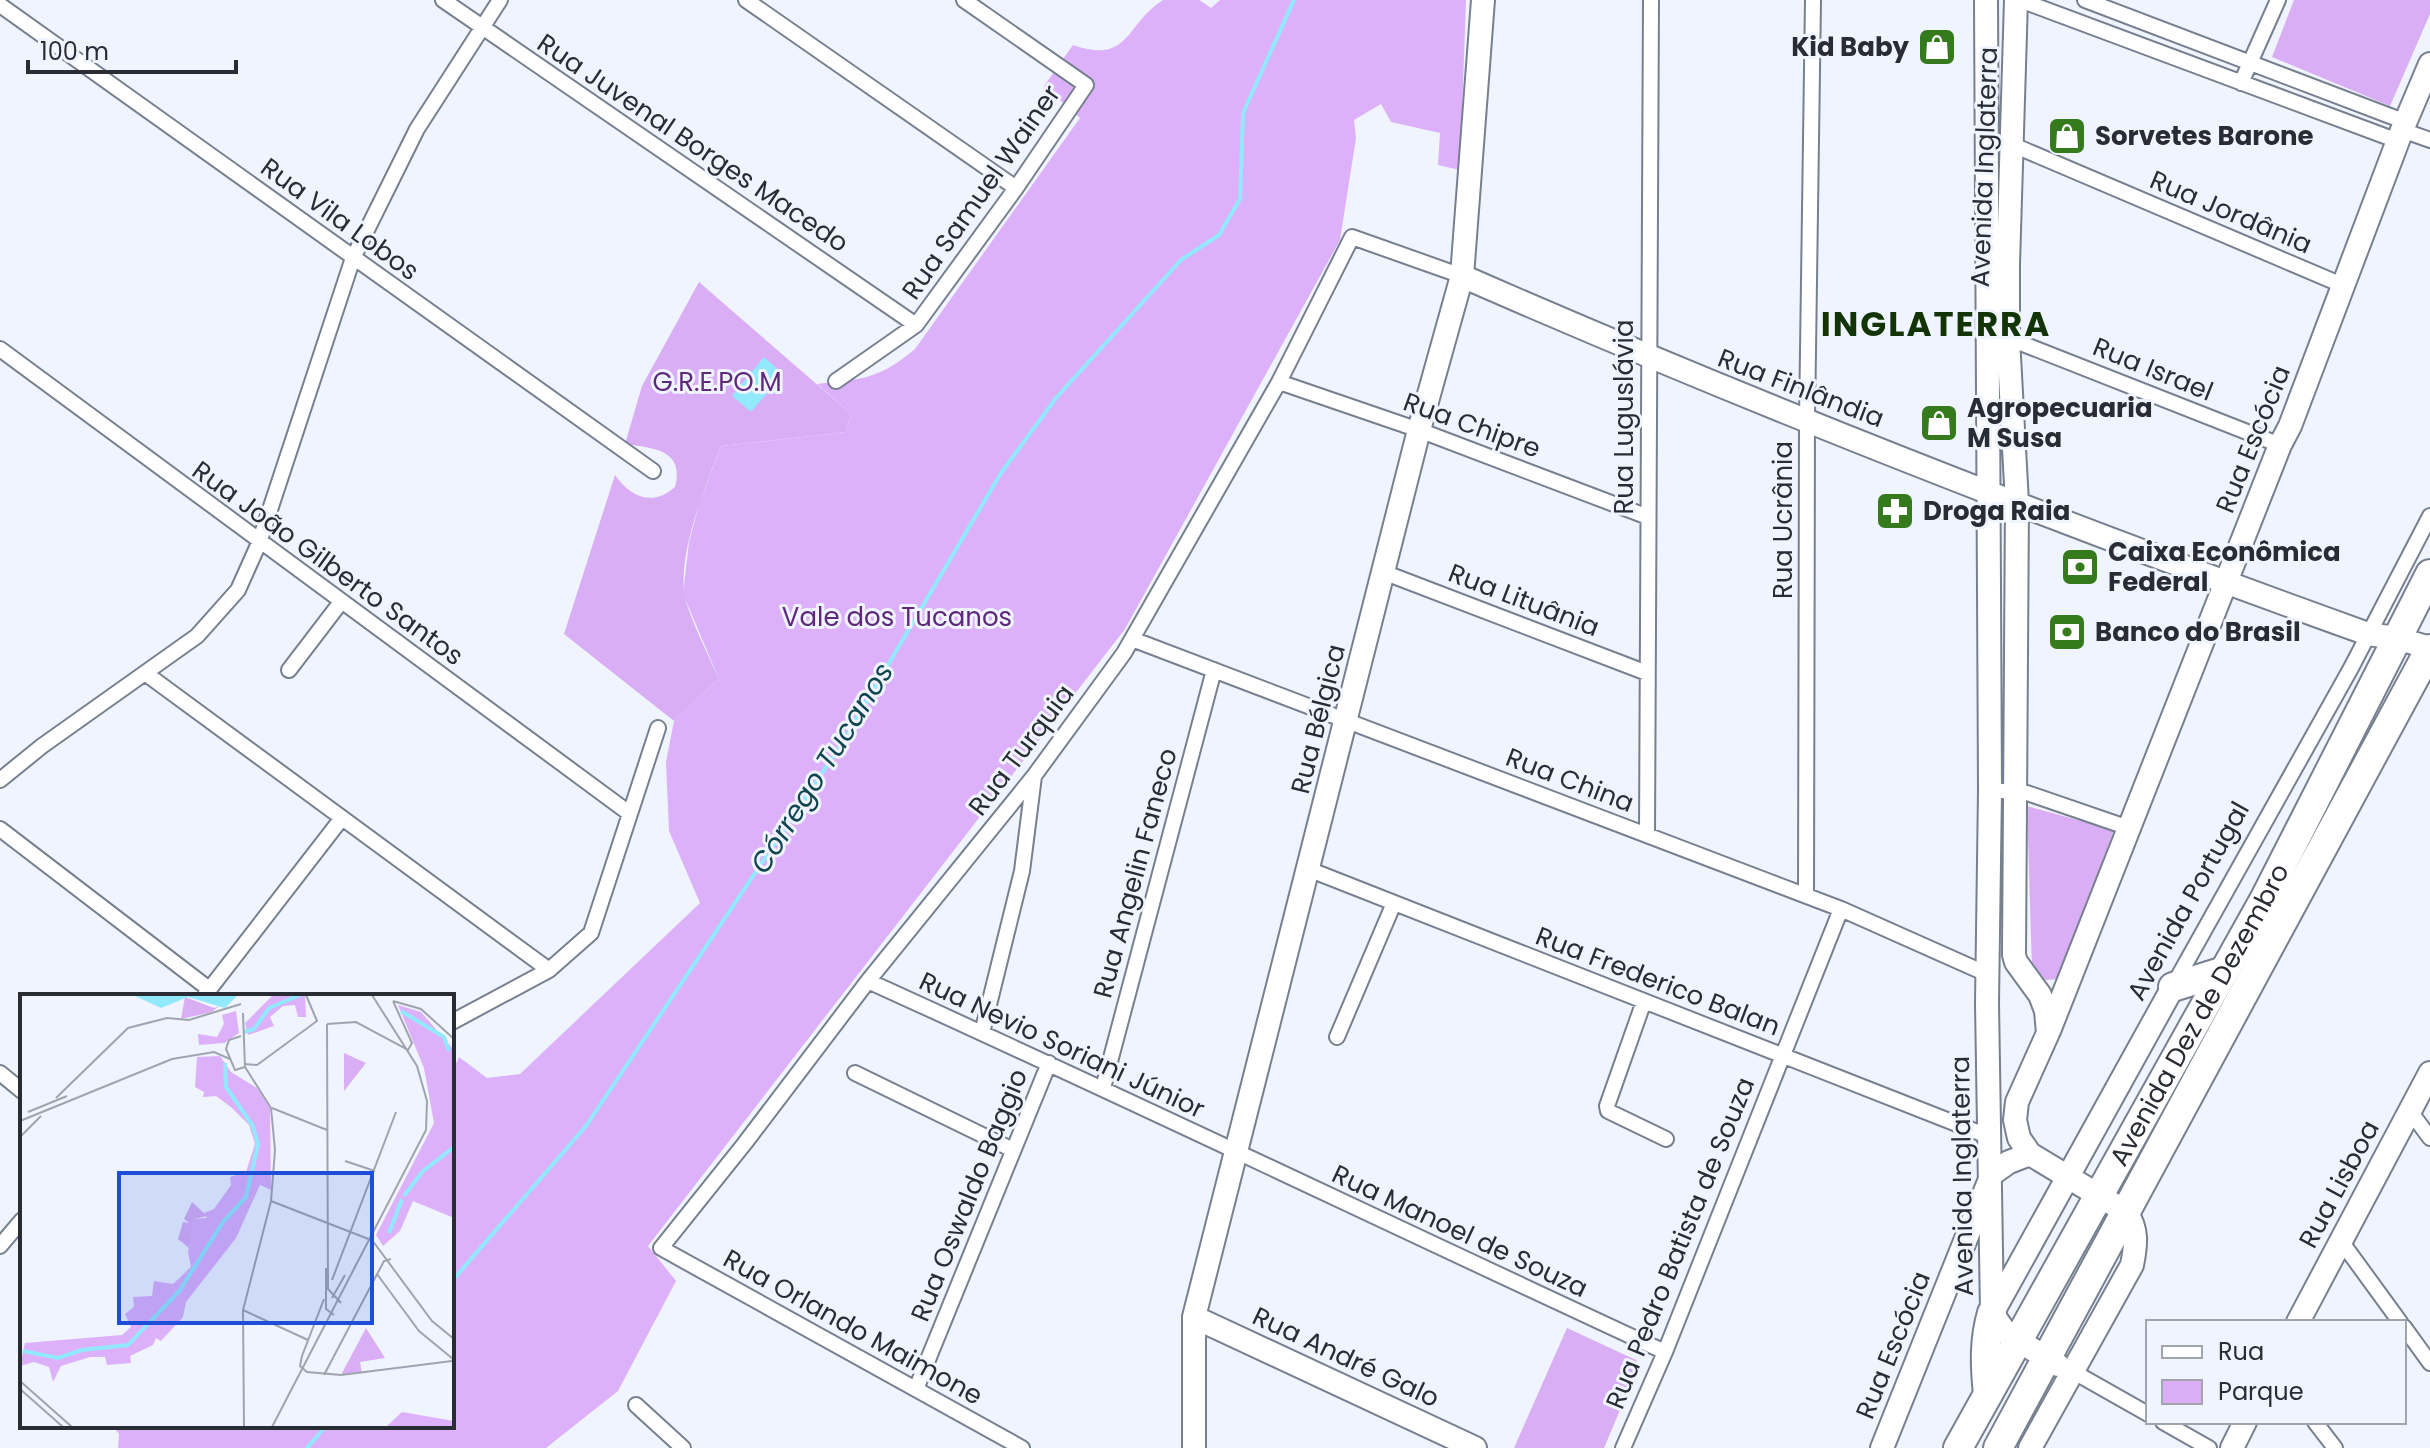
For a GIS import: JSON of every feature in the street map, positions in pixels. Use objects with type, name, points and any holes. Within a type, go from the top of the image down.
[{"type":"highway","name":"Avenida Dez de Dezembro","points":[[1958,1448],[2265,898],[2382,636],[2430,574]]},
{"type":"highway","name":"Avenida Dez de Dezembro","points":[[1998,1448],[2059,1365],[2126,1212],[2430,648]]},
{"type":"highway","points":[[2173,987],[2224,971]]},
{"type":"highway","points":[[1988,1394],[1985,1359],[1992,1313]]},
{"type":"street","name":"Rua Juvenal Borges Macedo","points":[[443,0],[916,325]]},
{"type":"street","points":[[0,780],[42,746],[197,636],[238,590],[259,543],[353,258],[417,129],[500,0]]},
{"type":"street","points":[[746,0],[1016,188]]},
{"type":"street","name":"Rua Samuel Wainer","points":[[836,381],[916,325],[1016,188],[1086,85],[964,0]]},
{"type":"street","name":"Rua Bélgica","points":[[1194,1448],[1194,1317],[1419,430],[1462,276],[1483,0]]},
{"type":"street","name":"Rua Luguslávia","points":[[1647,835],[1651,0]]},
{"type":"street","name":"Rua Ucrânia","points":[[1806,895],[1807,421],[1813,0]]},
{"type":"street","name":"Avenida Inglaterra","points":[[1986,0],[1998,239],[1989,491],[1987,974],[1992,1313],[1999,1325],[2017,1340],[2059,1365]]},
{"type":"street","points":[[2018,0],[2241,83],[2430,140]]},
{"type":"street","name":"Avenida Inglaterra","points":[[1998,239],[2013,145],[2018,0]]},
{"type":"street","points":[[2085,0],[2250,62],[2402,131]]},
{"type":"street","points":[[2241,83],[2278,0]]},
{"type":"street","name":"Rua Vila Lobos","points":[[0,5],[653,471]]},
{"type":"street","name":"Rua Escócia","points":[[2048,1033],[2290,426],[2430,64]]},
{"type":"street","name":"Rua Jordânia","points":[[2013,145],[2342,285]]},
{"type":"street","name":"Rua Finlândia","points":[[1352,237],[1462,276],[1648,358],[2017,503],[2227,582],[2382,636],[2430,648]]},
{"type":"street","name":"Rua Turquia","points":[[661,1248],[868,981],[1034,776],[1132,639],[1279,382],[1352,237]]},
{"type":"street","name":"Avenida Inglaterra","points":[[1998,264],[2008,338],[2017,503],[2016,962]]},
{"type":"street","name":"Rua Israel","points":[[2008,338],[2280,445]]},
{"type":"street","name":"Rua João Gilberto Santos","points":[[0,349],[629,813]]},
{"type":"street","name":"Rua Chipre","points":[[1279,382],[1419,430],[1648,517]]},
{"type":"street","name":"Avenida Portugal","points":[[1992,1313],[2173,987],[2382,636],[2430,516]]},
{"type":"street","name":"Rua Lituânia","points":[[1383,572],[1647,673]]},
{"type":"street","points":[[289,670],[341,602]]},
{"type":"street","name":"Rua China","points":[[1132,639],[1806,895],[1987,974]]},
{"type":"street","name":"Rua Angelin Faneco","points":[[1103,1088],[1214,670]]},
{"type":"street","points":[[145,673],[549,970]]},
{"type":"street","points":[[454,1021],[549,970],[591,933],[658,728]]},
{"type":"street","points":[[982,1033],[1022,871],[1034,776]]},
{"type":"street","points":[[1990,790],[2017,791],[2129,828]]},
{"type":"street","points":[[0,829],[206,993],[342,818]]},
{"type":"street","name":"Rua Frederico Balan","points":[[1308,869],[1990,1137]]},
{"type":"street","points":[[1337,1037],[1394,903]]},
{"type":"street","name":"Rua Pedro Batista de Souza","points":[[1623,1448],[1665,1352],[1841,909]]},
{"type":"street","points":[[1987,974],[2005,971],[2016,962],[2040,995],[2046,1011],[2048,1033]]},
{"type":"street","points":[[2040,995],[2075,967]]},
{"type":"street","name":"Rua Nevio Soriani Júnior","points":[[868,981],[1103,1088],[1235,1153]]},
{"type":"street","points":[[1644,1001],[1607,1106],[1608,1111],[1666,1139]]},
{"type":"street","name":"Avenida Inglaterra","points":[[2030,1154],[2019,1138],[2015,1120],[2017,1102],[2048,1033]]},
{"type":"street","name":"Rua Oswaldo Baggio","points":[[916,1389],[1049,1063]]},
{"type":"street","points":[[0,1073],[20,1089]]},
{"type":"street","points":[[855,1073],[1013,1150]]},
{"type":"street","name":"Rua Lisboa","points":[[2299,1320],[2430,1073]]},
{"type":"street","points":[[2410,1111],[2430,1138]]},
{"type":"street","name":"Rua Manoel de Souza","points":[[1235,1153],[1665,1352]]},
{"type":"street","points":[[1992,1174],[2009,1162],[2030,1154],[2126,1212]]},
{"type":"street","name":"Rua Escócia","points":[[1882,1448],[1992,1174]]},
{"type":"street","points":[[0,1246],[20,1222]]},
{"type":"street","points":[[2341,1241],[2399,1320]]},
{"type":"street","name":"Rua Orlando Maimone","points":[[661,1248],[1022,1448]]},
{"type":"street","name":"Rua André Galo","points":[[1194,1317],[1475,1448]]},
{"type":"street","points":[[2406,1330],[2430,1363]]},
{"type":"street","points":[[2030,1448],[2059,1365],[2146,1413]]},
{"type":"street","points":[[636,1405],[683,1448]]},
{"type":"street","points":[[2167,1424],[2209,1448]]},
{"type":"street","points":[[2232,1448],[2244,1424]]},
{"type":"street","points":[[2317,1424],[2335,1448]]},
{"type":"green space","name":"Vale dos Tucanos","points":[[1163,0],[1199,0],[1211,8],[1220,0],[1466,0],[1460,170],[1438,165],[1440,133],[1391,122],[1381,104],[1354,120],[1356,138],[1340,240],[1125,629],[648,1246],[676,1281],[618,1391],[546,1448],[118,1448],[119,1434],[114,1428],[454,1428],[454,1068],[459,1057],[487,1078],[520,1074],[700,903],[669,831],[666,762],[674,721],[719,679],[683,594],[689,542],[699,504],[721,446],[846,432],[851,414],[817,384],[870,376],[915,349],[1080,118],[1044,86],[1073,45],[1092,50],[1117,46]]},
{"type":"green space","points":[[2294,0],[2430,0],[2430,14],[2390,106],[2272,57]]},
{"type":"green space","name":"G.R.E.PO.M","points":[[699,282],[851,414],[846,432],[721,446],[695,518],[684,574],[684,592],[689,610],[719,679],[674,721],[564,634],[615,475],[628,489],[642,497],[658,497],[675,487],[677,474],[671,458],[655,449],[625,444],[642,386]]},
{"type":"green space","points":[[2027,806],[2114,830],[2058,979],[2046,980],[2032,968]]},
{"type":"green space","points":[[1567,1328],[1636,1360],[1639,1365],[1604,1448],[1514,1448]]},
{"type":"water","points":[[764,357],[783,374],[751,412],[732,396]]},
{"type":"waterway","name":"Córrego Tucanos","points":[[454,1279],[586,1126],[842,743],[1001,473],[1056,398],[1181,260],[1219,235],[1240,199],[1243,113],[1294,0]]},
{"type":"waterway","name":"Córrego Tucanos","points":[[307,1448],[324,1428]]},
{"type":"place","name":"Kid Baby","points":[[1937,47]]},
{"type":"place","name":"Sorvetes Barone","points":[[2067,136]]},
{"type":"place","name":"Agropecuaria M Susa","points":[[1939,423]]},
{"type":"place","name":"Droga Raia","points":[[1895,511]]},
{"type":"place","name":"Caixa Econômica Federal","points":[[2080,567]]},
{"type":"place","name":"Banco do Brasil","points":[[2067,632]]},
{"type":"district","name":"INGLATERRA","points":[[1936,324]]}]
